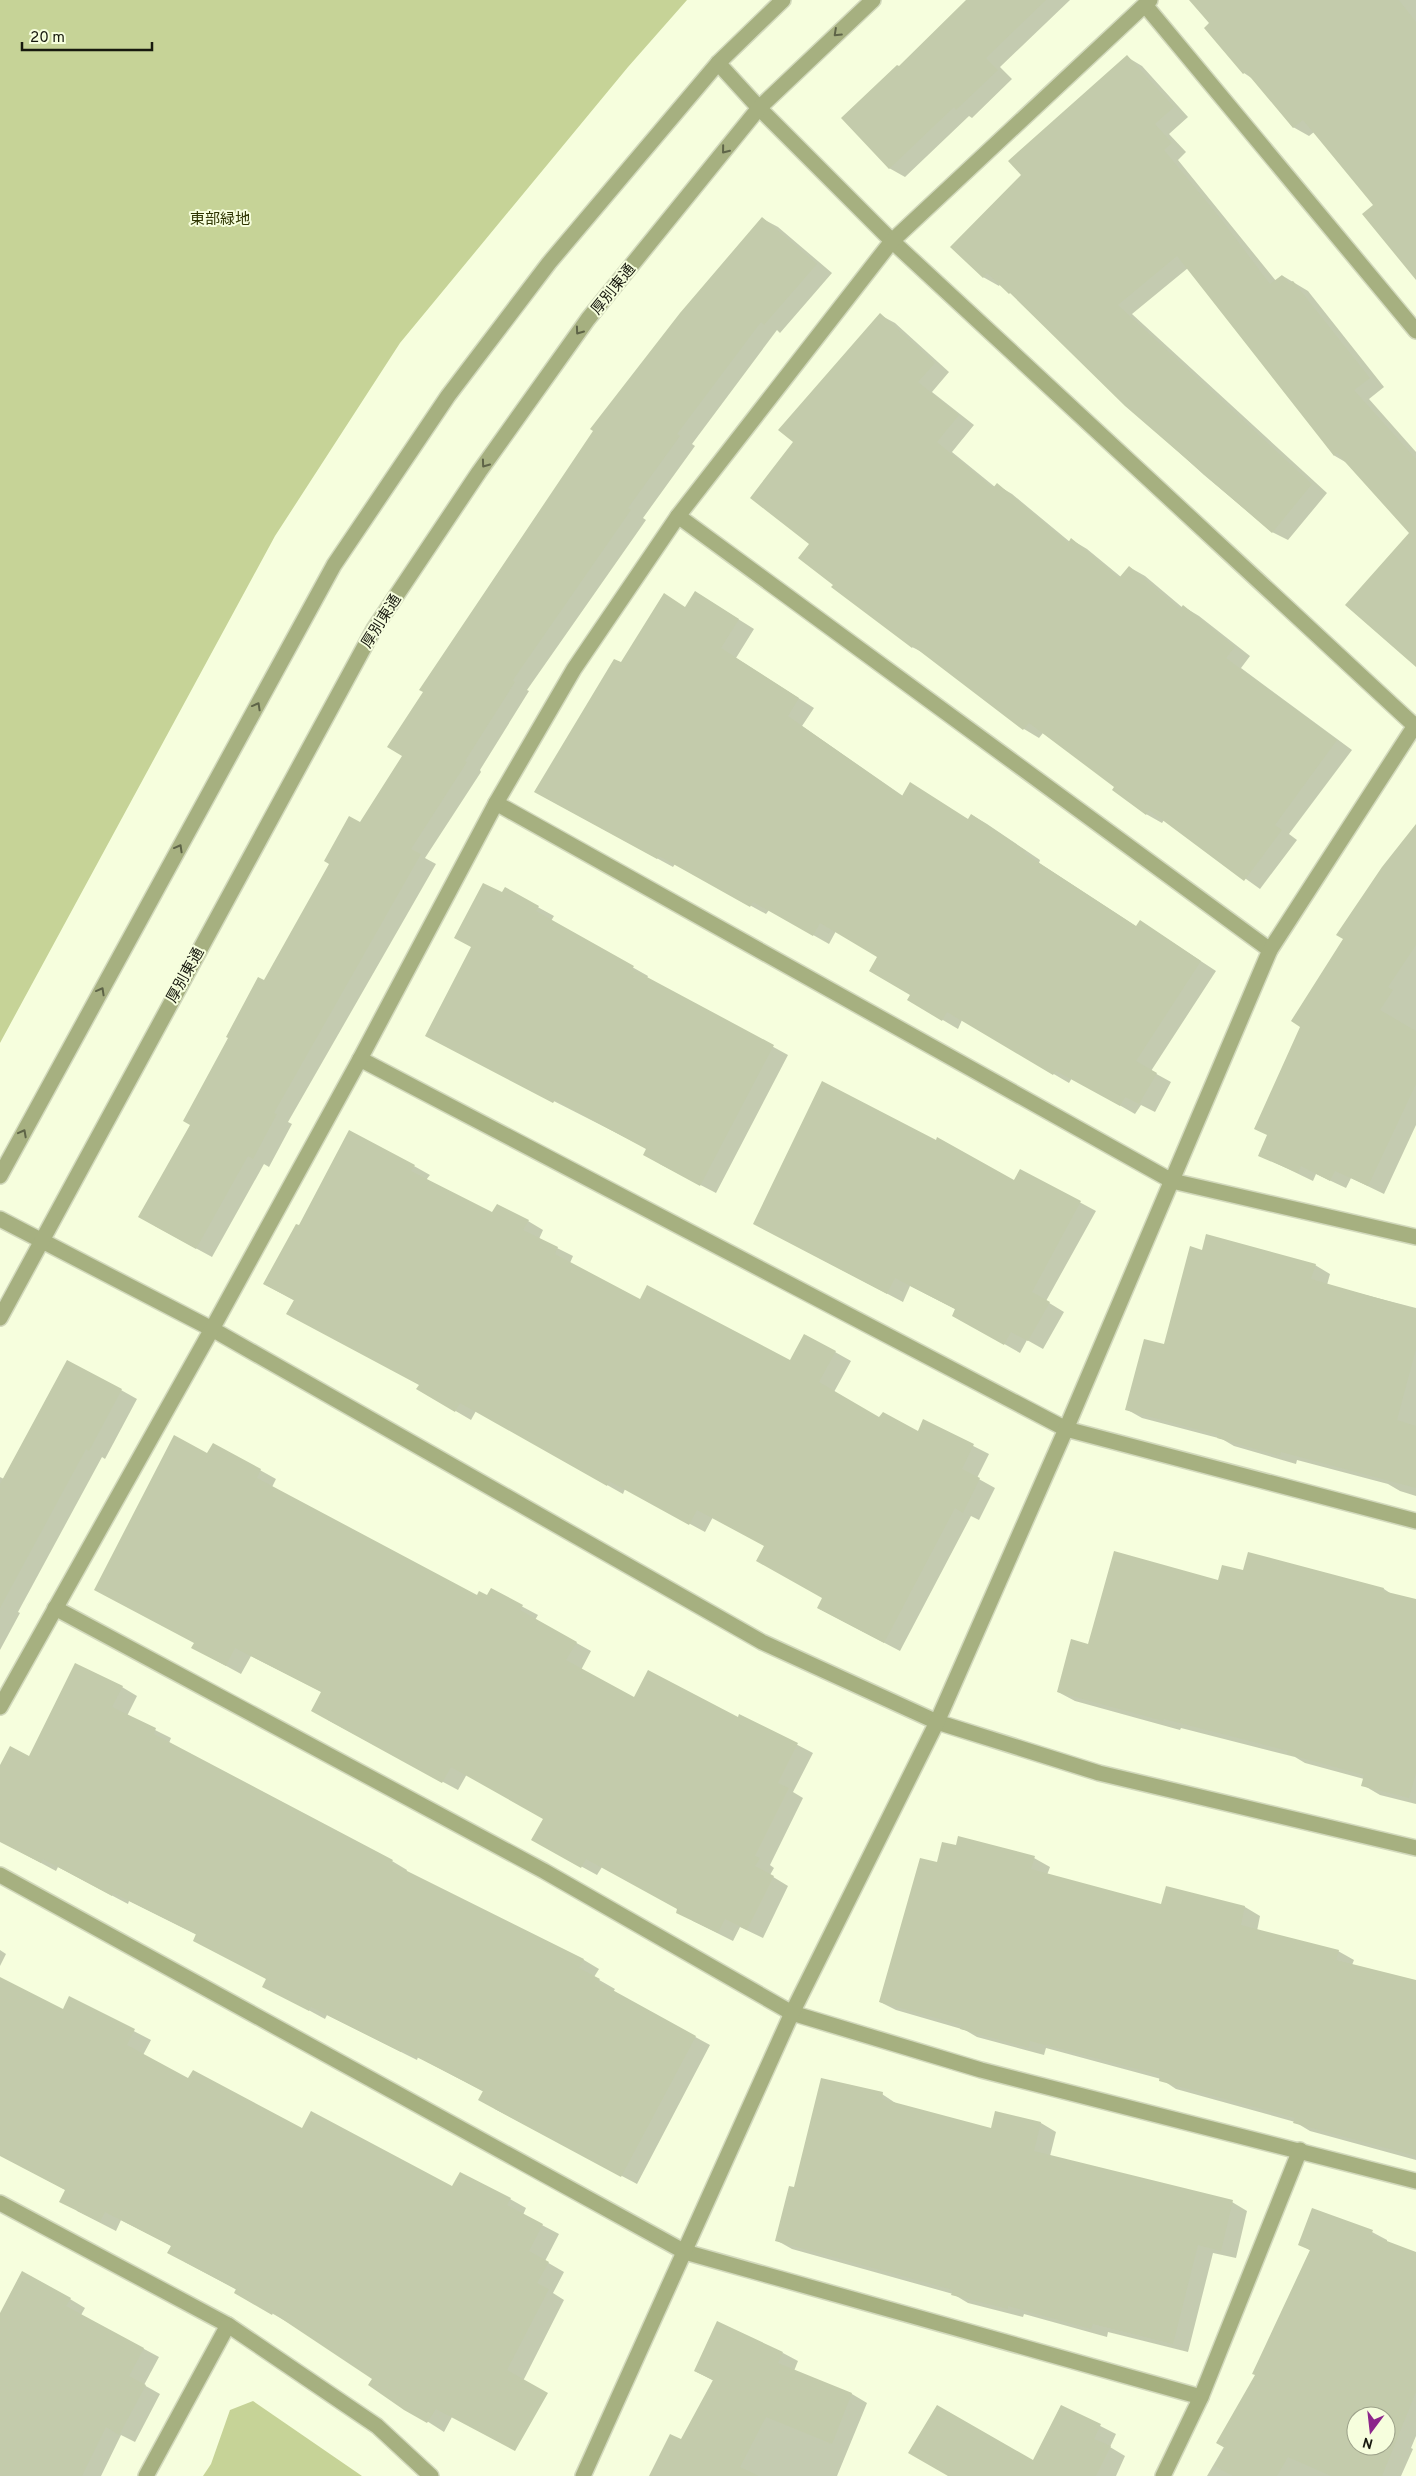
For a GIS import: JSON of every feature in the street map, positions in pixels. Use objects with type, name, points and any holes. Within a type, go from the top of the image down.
[{"type":"street","points":[[0,1176],[334,565],[448,396],[548,263],[718,63],[783,0]]},
{"type":"street","name":"厚別東通","points":[[0,1318],[374,629],[479,472],[588,320],[758,108],[873,0]]},
{"type":"street","points":[[0,1707],[212,1329],[360,1059],[496,803],[574,669],[678,516],[892,241],[1148,2],[1416,331]]},
{"type":"street","points":[[583,2476],[792,2013],[937,1722],[1066,1429],[1270,950],[1415,725],[892,241],[758,108],[718,63]]},
{"type":"street","points":[[678,516],[1270,950]]},
{"type":"street","points":[[496,803],[1172,1181],[1415,1234]]},
{"type":"street","points":[[360,1059],[1066,1429],[1416,1521]]},
{"type":"street","points":[[0,1219],[212,1329],[762,1642],[937,1722],[1099,1773],[1416,1848]]},
{"type":"street","points":[[55,1608],[544,1871],[792,2013],[981,2070],[1416,2181]]},
{"type":"street","points":[[0,1875],[685,2252],[1201,2397]]},
{"type":"street","points":[[1163,2476],[1201,2397],[1300,2150]]},
{"type":"street","points":[[0,2203],[228,2325],[377,2426],[431,2476]]},
{"type":"street","points":[[146,2476],[228,2325]]},
{"type":"green space","name":"東部緑地","points":[[0,0],[687,0],[628,67],[400,343],[275,536],[0,1043]]},
{"type":"green space","points":[[253,2401],[362,2476],[203,2476],[211,2464],[230,2410]]},
{"type":"building","points":[[966,0],[1046,0],[986,58],[998,70],[956,110],[954,107],[889,169],[841,118],[897,65],[899,66]]},
{"type":"building","points":[[1189,0],[1399,0],[1416,22],[1416,280],[1362,214],[1373,205],[1303,120],[1293,128],[1246,72],[1243,74],[1204,28],[1209,23]]},
{"type":"building","points":[[1127,55],[1174,107],[1155,124],[1172,143],[1164,150],[1221,219],[1270,284],[1282,275],[1289,283],[1293,281],[1370,378],[1354,390],[1416,459],[1416,667],[1345,605],[1409,533],[1337,453],[1334,456],[1177,256],[1118,305],[1312,484],[1272,533],[1125,406],[1010,293],[987,273],[983,278],[950,247],[1021,175],[1008,161]]},
{"type":"building","points":[[762,217],[817,264],[764,325],[761,322],[677,434],[680,436],[628,508],[631,510],[513,680],[515,682],[465,761],[467,762],[411,849],[421,854],[274,1113],[277,1114],[253,1159],[248,1156],[196,1249],[138,1217],[190,1125],[183,1121],[228,1038],[226,1037],[258,977],[264,980],[329,864],[324,861],[349,816],[360,822],[402,756],[387,747],[423,692],[419,690],[593,431],[590,429],[680,313]]},
{"type":"building","points":[[880,313],[935,363],[918,382],[959,415],[937,442],[993,488],[997,483],[1068,543],[1071,538],[1119,578],[1129,566],[1180,609],[1183,605],[1235,647],[1226,658],[1337,740],[1275,825],[1282,830],[1244,881],[1149,810],[1146,815],[1112,790],[1114,787],[1029,723],[1023,730],[913,646],[912,648],[831,587],[833,585],[798,558],[809,544],[750,498],[793,442],[778,430]]},
{"type":"building","points":[[695,591],[739,619],[721,648],[799,698],[788,716],[902,796],[910,782],[968,819],[971,814],[1026,851],[1024,853],[1136,926],[1140,920],[1201,961],[1136,1061],[1157,1073],[1139,1104],[1125,1097],[1120,1106],[1056,1071],[1053,1075],[947,1012],[942,1021],[907,1000],[910,995],[869,971],[877,957],[820,923],[813,936],[753,902],[750,907],[659,856],[657,859],[534,792],[614,659],[621,662],[664,593],[685,607]]},
{"type":"building","points":[[1416,824],[1416,945],[1388,987],[1393,990],[1380,1010],[1416,1031],[1416,1084],[1368,1186],[1335,1171],[1330,1181],[1301,1166],[1298,1173],[1258,1156],[1267,1135],[1254,1129],[1300,1027],[1291,1021],[1343,939],[1336,935],[1382,867]]},
{"type":"building","points":[[483,883],[502,892],[505,887],[539,906],[536,911],[634,966],[632,969],[774,1045],[700,1186],[643,1155],[646,1149],[555,1100],[553,1103],[425,1036],[471,947],[454,938]]},
{"type":"building","points":[[822,1081],[936,1140],[937,1137],[1014,1180],[1020,1169],[1081,1201],[1032,1292],[1050,1302],[1028,1341],[1011,1332],[1004,1345],[952,1316],[955,1309],[895,1278],[887,1294],[753,1224]]},
{"type":"building","points":[[349,1130],[415,1165],[411,1171],[492,1212],[497,1204],[529,1220],[523,1230],[558,1247],[555,1254],[640,1299],[647,1285],[790,1360],[804,1334],[836,1351],[819,1382],[879,1417],[883,1412],[918,1431],[923,1419],[974,1444],[962,1469],[980,1478],[963,1513],[955,1508],[884,1643],[817,1608],[822,1598],[756,1561],[764,1546],[697,1510],[689,1525],[609,1481],[607,1486],[460,1403],[455,1412],[416,1389],[419,1385],[286,1314],[294,1300],[263,1284],[296,1224],[299,1225]]},
{"type":"building","points":[[1206,1234],[1316,1264],[1311,1279],[1416,1309],[1416,1349],[1397,1420],[1416,1426],[1416,1488],[1281,1452],[1280,1456],[1217,1438],[1218,1435],[1125,1410],[1144,1339],[1164,1344],[1190,1246],[1202,1250]]},
{"type":"building","points":[[67,1360],[122,1389],[89,1451],[86,1449],[0,1608],[0,1484]]},
{"type":"building","points":[[174,1435],[207,1453],[213,1443],[261,1469],[257,1478],[477,1595],[479,1591],[487,1595],[491,1588],[523,1605],[520,1610],[577,1642],[566,1660],[634,1697],[648,1670],[738,1717],[739,1714],[798,1743],[778,1783],[789,1788],[755,1856],[760,1858],[755,1866],[774,1876],[747,1930],[725,1919],[718,1933],[676,1913],[677,1909],[586,1859],[581,1868],[531,1840],[543,1819],[451,1767],[442,1783],[311,1711],[321,1692],[235,1648],[226,1666],[191,1648],[194,1643],[94,1590]]},
{"type":"building","points":[[1114,1551],[1218,1580],[1222,1565],[1243,1570],[1248,1552],[1384,1588],[1383,1591],[1416,1599],[1416,1773],[1409,1798],[1361,1786],[1364,1775],[1287,1754],[1288,1751],[1164,1719],[1163,1721],[1057,1692],[1071,1639],[1088,1644]]},
{"type":"building","points":[[75,1663],[123,1686],[112,1707],[156,1728],[154,1734],[393,1860],[391,1863],[584,1959],[579,1968],[600,1979],[598,1982],[696,2036],[621,2177],[478,2100],[483,2091],[403,2050],[401,2052],[311,2007],[309,2011],[262,1987],[266,1979],[193,1941],[196,1934],[113,1893],[112,1896],[43,1859],[41,1863],[0,1842],[0,1765],[10,1746],[29,1756]]},
{"type":"building","points":[[958,1836],[1035,1856],[1031,1869],[1161,1904],[1166,1886],[1245,1906],[1241,1925],[1339,1950],[1336,1960],[1416,1980],[1416,2156],[1293,2123],[1295,2118],[1159,2081],[1160,2075],[1030,2041],[1029,2048],[960,2029],[961,2025],[879,2002],[920,1858],[937,1862],[942,1842],[956,1845]]},
{"type":"building","points":[[0,1977],[63,2009],[69,1996],[135,2029],[127,2045],[188,2078],[193,2070],[302,2128],[311,2111],[452,2186],[460,2172],[511,2198],[507,2205],[543,2224],[529,2251],[549,2262],[537,2283],[549,2289],[507,2370],[548,2393],[515,2451],[436,2409],[427,2423],[404,2410],[368,2385],[372,2379],[273,2313],[272,2315],[234,2293],[236,2289],[167,2253],[171,2246],[105,2212],[100,2222],[59,2202],[65,2190],[0,2156]]},
{"type":"building","points":[[821,2078],[883,2092],[882,2099],[991,2128],[995,2111],[1041,2122],[1034,2151],[1233,2200],[1221,2251],[1198,2245],[1173,2344],[1093,2324],[1091,2329],[1008,2306],[1008,2309],[951,2295],[953,2290],[775,2241],[789,2186],[794,2187]]},
{"type":"building","points":[[1312,2208],[1373,2230],[1371,2235],[1416,2252],[1416,2392],[1396,2441],[1396,2406],[1346,2406],[1346,2456],[1390,2456],[1382,2476],[1331,2476],[1288,2457],[1277,2476],[1233,2476],[1214,2466],[1225,2448],[1216,2443],[1255,2375],[1252,2374],[1310,2250],[1298,2245]]},
{"type":"building","points":[[22,2271],[71,2298],[66,2306],[144,2348],[129,2376],[146,2385],[119,2435],[106,2427],[82,2476],[0,2476],[0,2313]]},
{"type":"building","points":[[717,2321],[783,2352],[778,2363],[852,2393],[832,2444],[766,2417],[740,2467],[759,2476],[649,2476],[670,2434],[681,2439],[713,2380],[694,2371]]},
{"type":"building","points":[[937,2405],[1033,2460],[1061,2405],[1101,2424],[1094,2439],[1111,2446],[1096,2476],[948,2476],[908,2453]]}]
